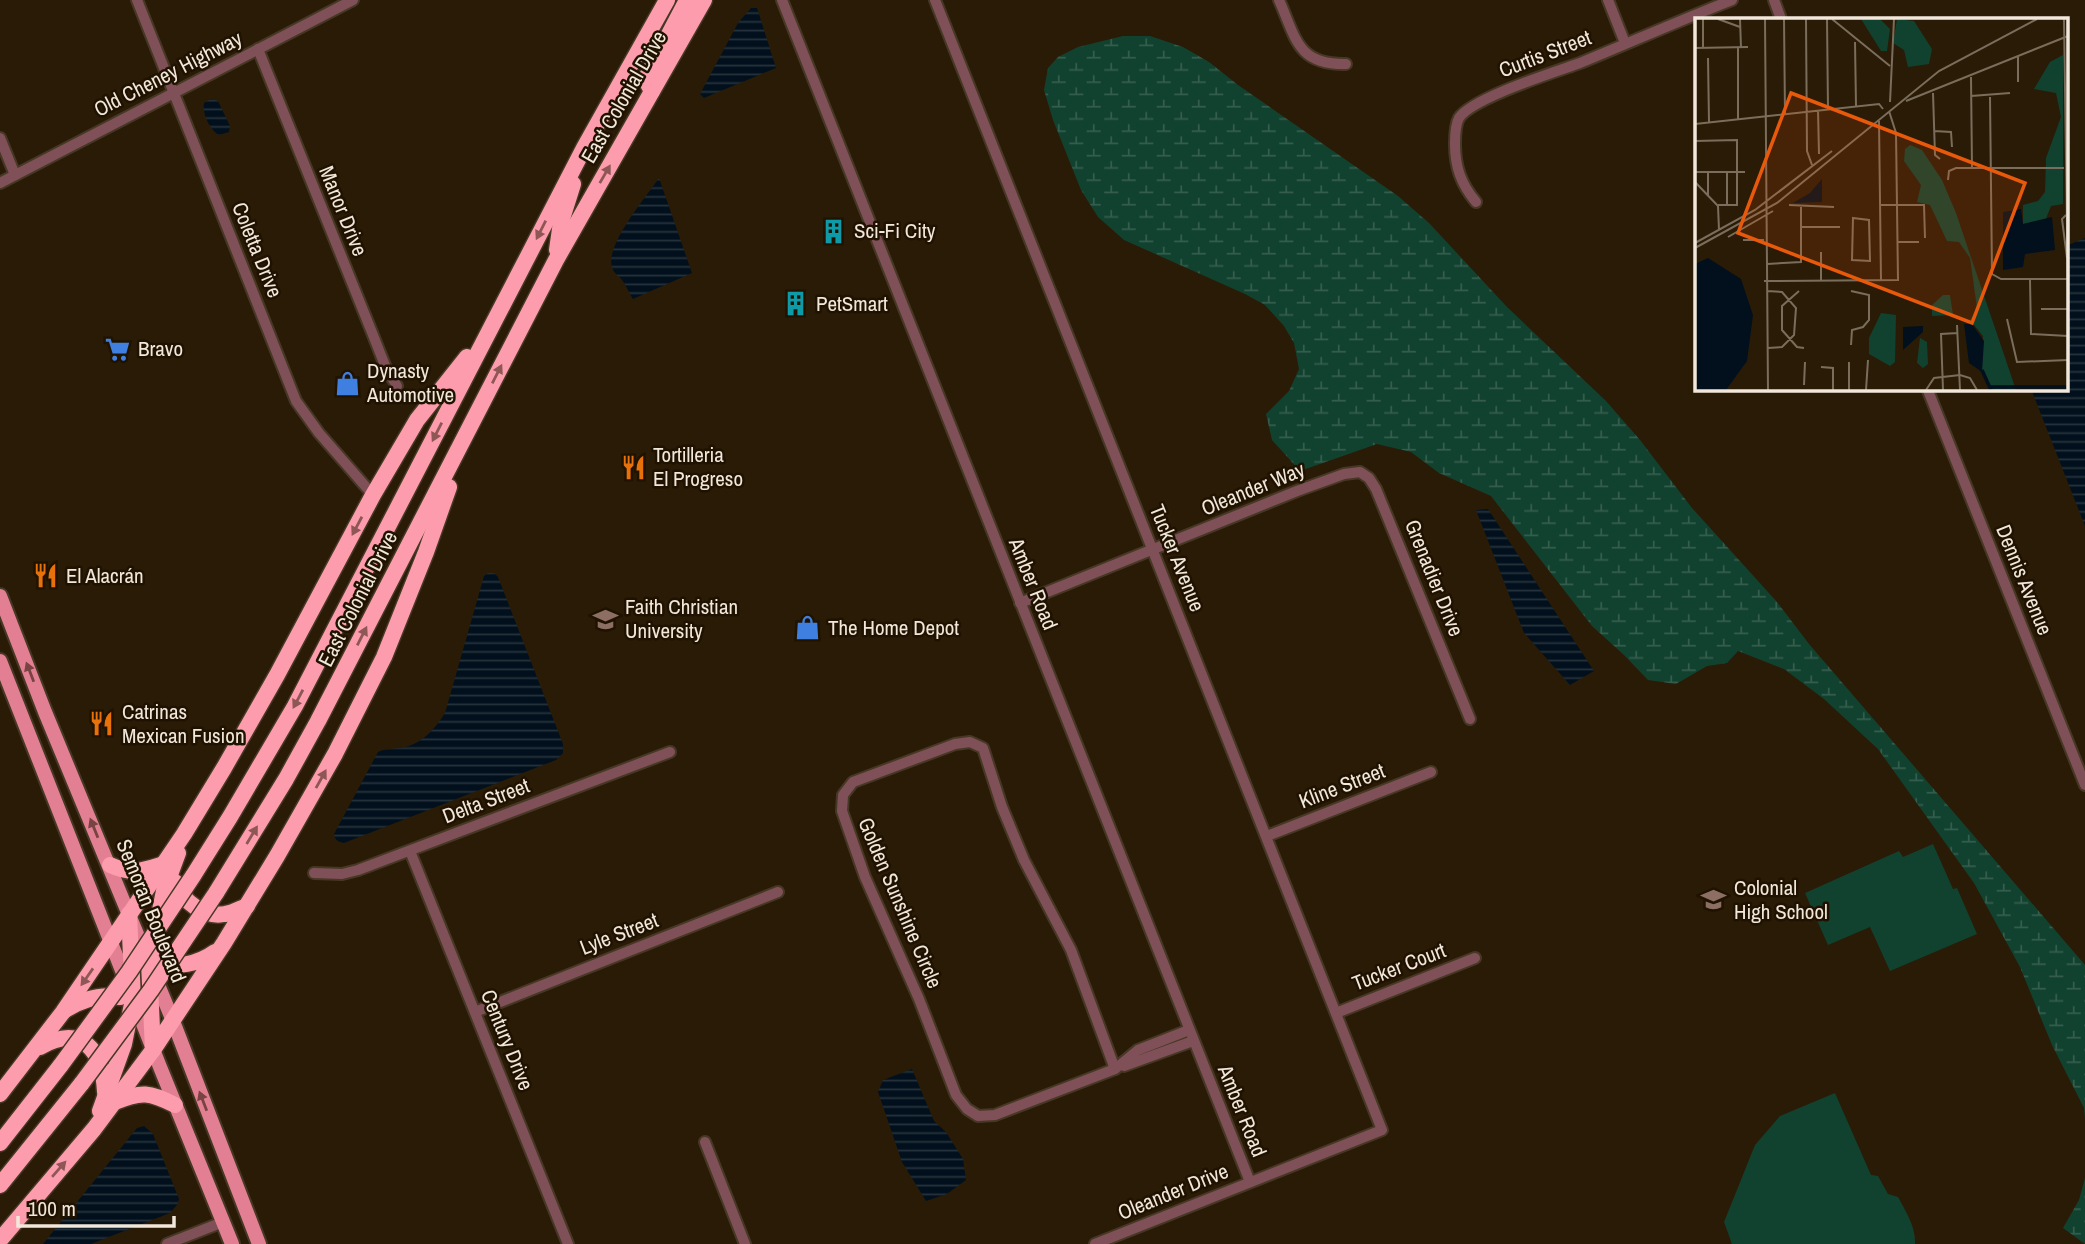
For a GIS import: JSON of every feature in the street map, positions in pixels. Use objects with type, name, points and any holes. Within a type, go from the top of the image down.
[{"type":"highway","name":"East Colonial Drive","points":[[0,1143],[122,982],[230,817],[295,706],[584,148],[667,0]]},
{"type":"highway","points":[[652,91],[647,76],[687,0]]},
{"type":"highway","name":"East Colonial Drive","points":[[0,1185],[82,1083],[144,999],[216,893],[286,779],[556,260],[704,0]]},
{"type":"highway","points":[[556,260],[561,222],[584,148]]},
{"type":"highway","points":[[153,1050],[149,963],[168,869],[184,834],[277,675],[373,495],[417,420],[491,328]]},
{"type":"highway","points":[[0,1240],[93,1129],[109,1100],[153,1050],[173,1021],[247,906],[335,754],[384,657],[426,552],[466,435]]},
{"type":"highway","points":[[110,865],[131,872],[168,869]]},
{"type":"highway","points":[[168,869],[184,897],[196,908],[224,915],[247,906]]},
{"type":"highway","points":[[0,1094],[63,1012],[129,914],[168,869]]},
{"type":"highway","points":[[109,1100],[133,999],[129,914]]},
{"type":"highway","points":[[110,943],[132,957],[149,963],[181,966],[199,961],[224,943]]},
{"type":"highway","points":[[63,1012],[78,1002],[94,997],[113,996],[133,999],[173,1021]]},
{"type":"highway","points":[[35,1049],[53,1039],[65,1037],[79,1039],[90,1046],[100,1060],[109,1100]]},
{"type":"highway","points":[[109,1100],[142,1093],[175,1105]]},
{"type":"main road","name":"Semoran Boulevard","points":[[0,596],[173,1021],[259,1244]]},
{"type":"main road","points":[[0,618],[15,633]]},
{"type":"main road","points":[[0,661],[232,1244]]},
{"type":"street","name":"Coletta Drive","points":[[138,0],[296,401],[319,433],[373,495]]},
{"type":"street","name":"Old Cheney Highway","points":[[0,183],[258,49],[332,5],[353,0]]},
{"type":"street","name":"Amber Road","points":[[782,0],[1250,1182]]},
{"type":"street","name":"Tucker Avenue","points":[[935,0],[1382,1130]]},
{"type":"street","points":[[1279,0],[1301,50],[1326,64],[1346,64]]},
{"type":"street","points":[[1608,0],[1625,43]]},
{"type":"street","name":"Curtis Street","points":[[1476,202],[1458,173],[1455,159],[1455,133],[1459,118],[1469,108],[1501,92],[1732,0]]},
{"type":"street","points":[[1774,0],[1781,18]]},
{"type":"street","name":"Manor Drive","points":[[258,49],[382,357],[397,386]]},
{"type":"street","points":[[0,138],[15,175]]},
{"type":"street","name":"Dennis Avenue","points":[[1928,390],[2085,785]]},
{"type":"street","name":"Grenadier Drive","points":[[1344,474],[1360,472],[1369,478],[1376,489],[1470,719]]},
{"type":"street","name":"Oleander Way","points":[[1020,603],[1344,474]]},
{"type":"street","name":"Golden Sunshine Circle","points":[[1115,1069],[1071,950],[1024,860],[1002,807],[984,748],[970,742],[955,744],[853,782],[842,795],[842,811],[870,888],[932,1030],[957,1095],[967,1109],[978,1116],[995,1115],[1115,1069],[1191,1036]]},
{"type":"street","name":"Delta Street","points":[[314,873],[342,874],[410,851],[670,752]]},
{"type":"street","name":"Kline Street","points":[[1267,836],[1431,772]]},
{"type":"street","name":"Century Drive","points":[[410,851],[568,1244]]},
{"type":"street","name":"Lyle Street","points":[[475,1012],[778,892]]},
{"type":"street","name":"Tucker Court","points":[[1336,1013],[1475,958]]},
{"type":"street","name":"Oleander Drive","points":[[1096,1244],[1382,1130]]},
{"type":"street","points":[[705,1142],[745,1244]]},
{"type":"street","points":[[167,1244],[223,1222]]},
{"type":"green space","points":[[1123,36],[1150,36],[1183,47],[1209,62],[1398,196],[1429,223],[1507,307],[1606,401],[1692,508],[1777,602],[1809,644],[2085,965],[2085,1118],[2084,1108],[2052,1045],[2020,967],[1974,883],[1878,749],[1824,699],[1784,669],[1738,651],[1727,663],[1707,666],[1676,684],[1648,680],[1592,626],[1491,496],[1439,473],[1411,452],[1377,444],[1300,471],[1272,440],[1266,414],[1289,391],[1299,369],[1294,343],[1284,326],[1265,305],[1124,240],[1098,217],[1081,190],[1053,120],[1044,90],[1048,68],[1058,57],[1078,47]]},
{"type":"green space","points":[[1933,844],[1953,889],[1957,888],[1977,934],[1890,971],[1870,927],[1828,945],[1805,893],[1899,851],[1903,857]]},
{"type":"green space","points":[[1835,1093],[1871,1175],[1878,1176],[1888,1194],[1898,1197],[1904,1208],[1912,1226],[1915,1244],[1732,1244],[1724,1222],[1755,1145],[1780,1116]]},
{"type":"green space","points":[[2085,1178],[2085,1244],[2063,1228],[2079,1200]]},
{"type":"water","points":[[751,8],[757,8],[776,68],[704,98],[700,94],[738,23]]},
{"type":"water","points":[[211,99],[218,101],[230,126],[229,132],[219,135],[207,121],[204,103]]},
{"type":"water","points":[[659,178],[692,273],[633,299],[615,273],[611,258],[620,234]]},
{"type":"water","points":[[2085,238],[2085,526],[2031,390],[2068,390],[2068,245]]},
{"type":"water","points":[[1488,509],[1594,671],[1570,685],[1524,633],[1476,510]]},
{"type":"water","points":[[494,573],[498,577],[563,744],[563,753],[556,760],[344,843],[338,841],[334,834],[378,752],[415,744],[432,730],[445,713],[484,576]]},
{"type":"water","points":[[912,1069],[934,1121],[946,1132],[963,1159],[966,1180],[947,1194],[926,1201],[902,1162],[878,1092],[883,1080]]},
{"type":"water","points":[[144,1126],[153,1134],[179,1199],[177,1205],[170,1213],[91,1244],[43,1244],[137,1128]]},
{"type":"place","name":"Sci-Fi City","points":[[834,231]]},
{"type":"place","name":"PetSmart","points":[[796,304]]},
{"type":"place","name":"Bravo","points":[[118,349]]},
{"type":"place","name":"Dynasty Automotive","points":[[347,383]]},
{"type":"place","name":"Tortilleria El Progreso","points":[[633,467]]},
{"type":"place","name":"El Alacrán","points":[[46,576]]},
{"type":"place","name":"Faith Christian University","points":[[605,619]]},
{"type":"place","name":"The Home Depot","points":[[808,628]]},
{"type":"place","name":"Catrinas Mexican Fusion","points":[[102,724]]},
{"type":"place","name":"Colonial High School","points":[[1714,900]]}]
